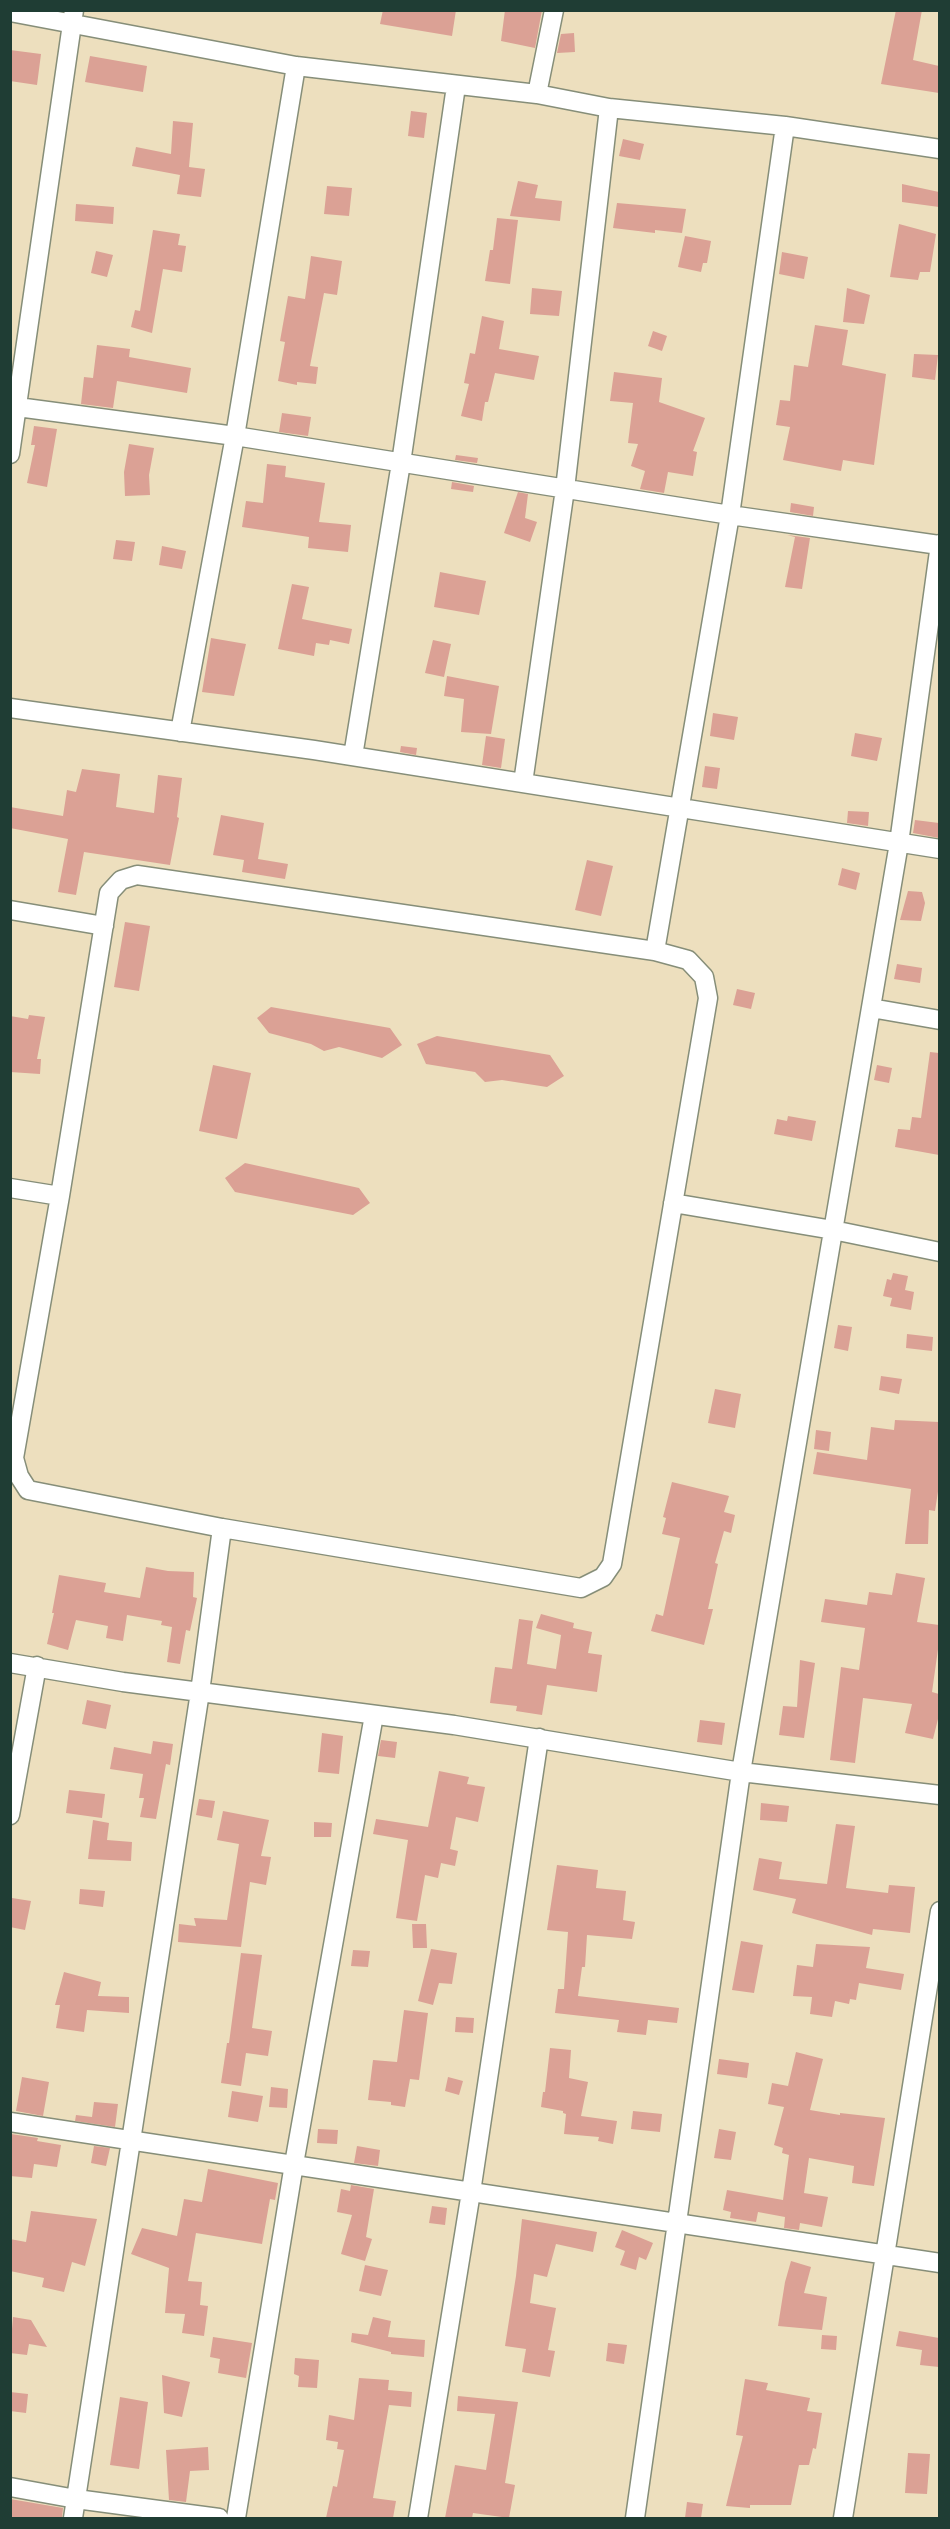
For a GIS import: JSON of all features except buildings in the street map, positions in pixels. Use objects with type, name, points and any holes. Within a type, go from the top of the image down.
[{"type":"street","points":[[537,94],[554,10]]},
{"type":"street","points":[[10,12],[73,17],[296,66],[537,94],[609,108],[785,126],[939,149]]},
{"type":"street","points":[[10,454],[14,407],[73,17]]},
{"type":"street","points":[[180,732],[235,436],[296,66]]},
{"type":"street","points":[[353,756],[401,463],[456,86]]},
{"type":"street","points":[[523,783],[565,489],[609,108]]},
{"type":"street","points":[[655,951],[730,515],[785,126]]},
{"type":"street","points":[[14,407],[235,436],[730,515],[939,545],[899,843],[741,1772],[635,2518]]},
{"type":"street","points":[[10,708],[353,756],[939,849]]},
{"type":"street","points":[[137,875],[655,951],[688,960],[704,977],[708,998],[612,1564],[603,1577],[581,1588],[222,1528],[28,1490],[19,1476],[14,1458],[104,926],[109,893],[121,880],[137,875]]},
{"type":"street","points":[[10,910],[104,926]]},
{"type":"street","points":[[871,1008],[939,1020]]},
{"type":"street","points":[[10,1188],[60,1196]]},
{"type":"street","points":[[673,1203],[833,1230],[939,1252]]},
{"type":"street","points":[[73,2518],[200,1692],[222,1528]]},
{"type":"street","points":[[10,1663],[123,1682],[539,1738],[741,1772],[939,1795]]},
{"type":"street","points":[[10,1815],[37,1666]]},
{"type":"street","points":[[236,2518],[294,2164],[374,1715]]},
{"type":"street","points":[[418,2518],[471,2192],[539,1738]]},
{"type":"street","points":[[843,2518],[939,1911]]},
{"type":"street","points":[[10,2122],[939,2263]]},
{"type":"street","points":[[10,2487],[76,2499],[219,2518]]}]
